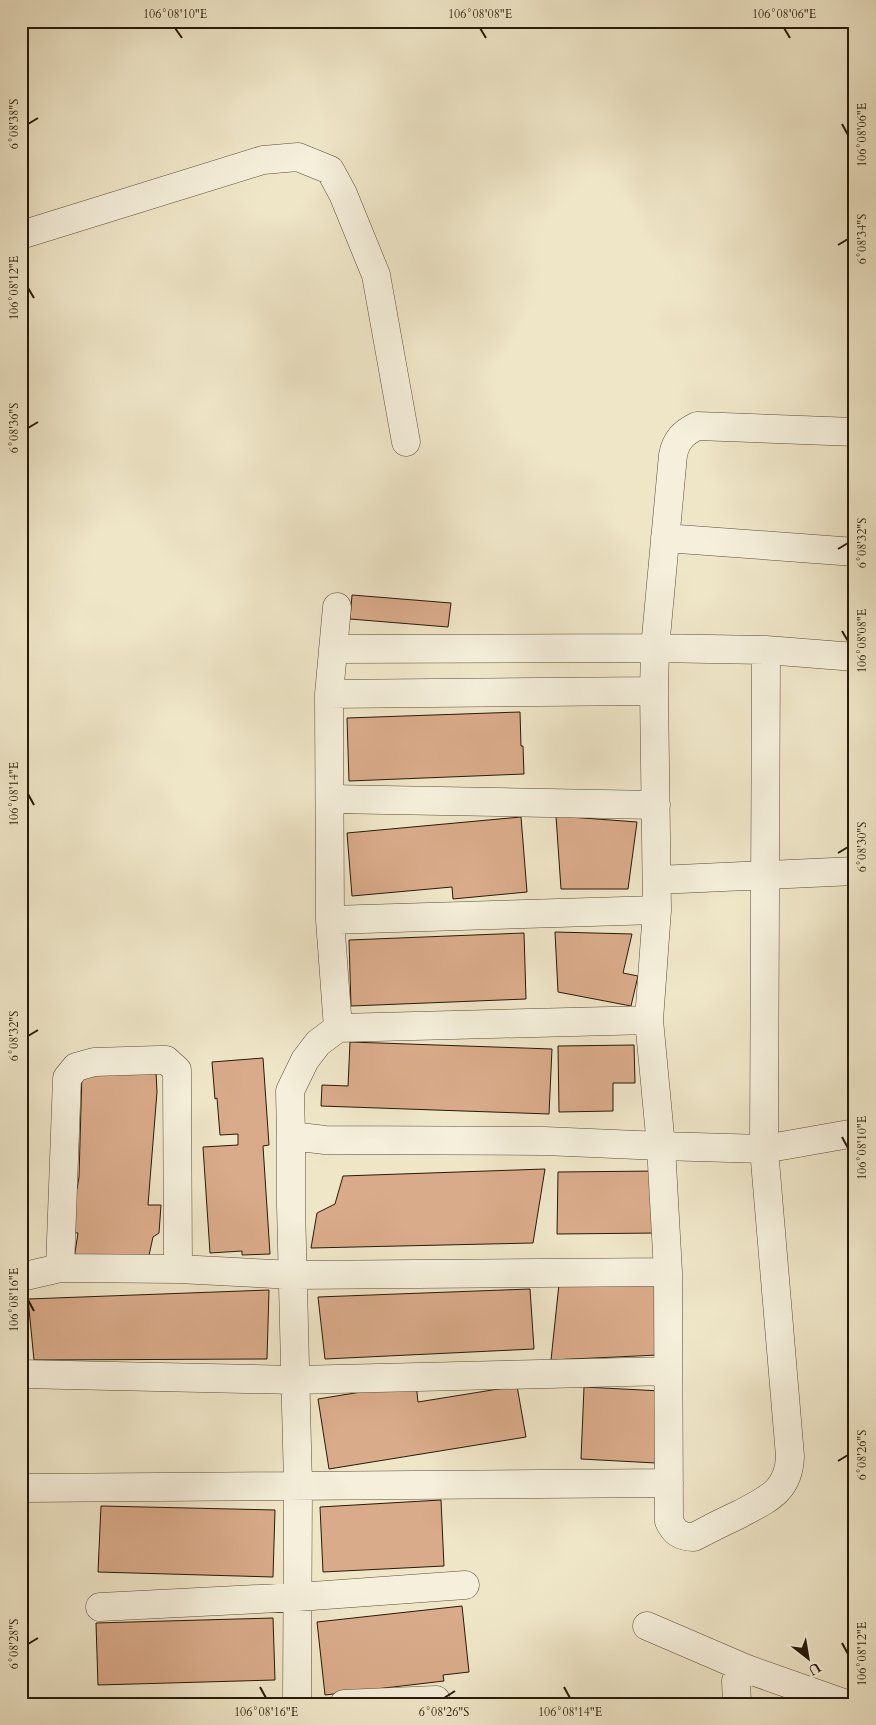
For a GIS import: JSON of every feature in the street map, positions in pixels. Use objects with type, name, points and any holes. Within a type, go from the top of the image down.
[{"type":"street","points":[[21,235],[263,160],[298,157],[330,170],[343,194],[376,276],[406,442]]},
{"type":"street","points":[[766,650],[764,1149],[790,1467],[781,1487],[767,1500],[694,1537],[686,1537],[677,1534],[669,1521],[668,1272],[661,1146],[649,1020],[658,910],[655,648],[673,455],[679,438],[697,426],[855,432]]},
{"type":"street","points":[[665,538],[855,552]]},
{"type":"street","points":[[337,606],[329,694],[330,920],[338,1028]]},
{"type":"street","points":[[333,649],[655,648],[766,650],[855,658]]},
{"type":"street","points":[[329,694],[654,691]]},
{"type":"street","points":[[330,800],[656,805]]},
{"type":"street","points":[[657,880],[855,871]]},
{"type":"street","points":[[330,920],[658,910]]},
{"type":"street","points":[[297,1704],[298,1485],[290,1091],[305,1060],[318,1043],[338,1028],[649,1020]]},
{"type":"street","points":[[60,1268],[67,1078],[76,1067],[94,1062],[166,1060],[177,1070],[178,1269]]},
{"type":"street","points":[[291,1136],[324,1140],[544,1141],[764,1149],[855,1133]]},
{"type":"street","points":[[21,1277],[60,1268],[178,1269],[294,1275],[668,1272]]},
{"type":"street","points":[[21,1374],[296,1380],[668,1371]]},
{"type":"street","points":[[21,1486],[25,1488],[669,1483]]},
{"type":"street","points":[[100,1607],[298,1598],[465,1585]]},
{"type":"street","points":[[647,1626],[747,1669],[846,1704]]},
{"type":"street","points":[[737,1704],[736,1681],[747,1669]]},
{"type":"street","points":[[344,1704],[436,1700]]},
{"type":"building","points":[[352,595],[451,603],[448,627],[350,619]]},
{"type":"building","points":[[520,712],[524,774],[349,781],[347,718]]},
{"type":"building","points":[[556,816],[637,822],[628,889],[561,889]]},
{"type":"building","points":[[521,817],[527,892],[453,899],[452,887],[352,896],[347,833]]},
{"type":"building","points":[[555,932],[632,934],[623,973],[638,976],[631,1006],[558,992]]},
{"type":"building","points":[[524,933],[526,999],[351,1006],[349,940]]},
{"type":"building","points":[[350,1042],[552,1049],[549,1114],[321,1106],[322,1085],[348,1086]]},
{"type":"building","points":[[634,1045],[635,1083],[613,1083],[613,1111],[559,1112],[558,1046]]},
{"type":"building","points":[[263,1058],[269,1145],[263,1146],[270,1254],[242,1255],[242,1251],[210,1253],[203,1147],[238,1145],[238,1134],[220,1135],[212,1062]]},
{"type":"building","points":[[156,1072],[157,1092],[148,1205],[161,1205],[159,1233],[153,1237],[148,1260],[74,1259],[78,1233],[66,1232],[68,1190],[77,1189],[79,1177],[82,1073]]},
{"type":"building","points":[[545,1169],[533,1243],[311,1248],[317,1213],[335,1204],[343,1176]]},
{"type":"building","points":[[658,1171],[658,1233],[557,1234],[558,1172]]},
{"type":"building","points":[[657,1278],[658,1355],[551,1360],[559,1284]]},
{"type":"building","points":[[530,1289],[534,1349],[325,1359],[318,1297]]},
{"type":"building","points":[[269,1290],[267,1359],[34,1360],[28,1299]]},
{"type":"building","points":[[416,1383],[418,1402],[517,1386],[526,1437],[329,1469],[318,1399]]},
{"type":"building","points":[[584,1387],[661,1391],[656,1463],[581,1459]]},
{"type":"building","points":[[441,1500],[444,1566],[323,1572],[320,1507]]},
{"type":"building","points":[[101,1506],[275,1510],[273,1577],[98,1572]]},
{"type":"building","points":[[462,1606],[469,1672],[443,1675],[444,1681],[325,1695],[317,1622]]},
{"type":"building","points":[[273,1618],[275,1680],[98,1685],[96,1623]]}]
